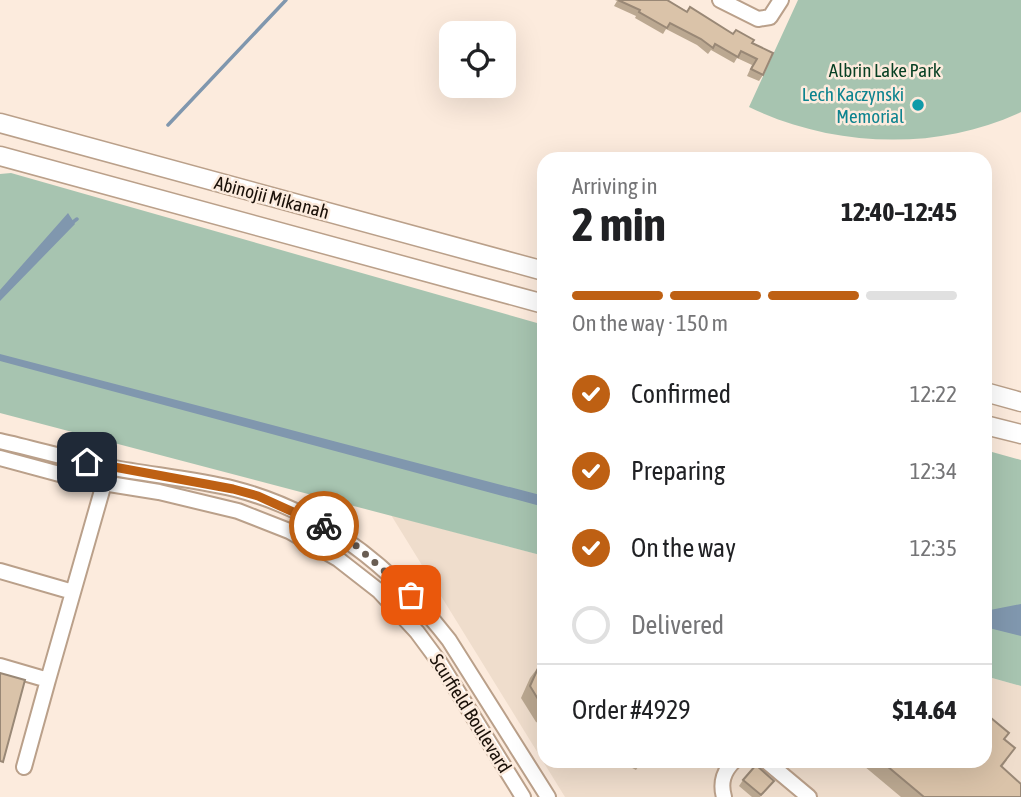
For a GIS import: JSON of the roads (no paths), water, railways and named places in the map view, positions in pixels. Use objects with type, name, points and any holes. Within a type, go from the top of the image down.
[{"type":"main road","name":"Abinojii Mikanah","points":[[0,123],[537,269]]},
{"type":"main road","name":"Abinojii Mikanah","points":[[0,156],[9,162],[537,302]]},
{"type":"main road","points":[[992,394],[1021,402]]},
{"type":"main road","points":[[992,427],[1021,434]]},
{"type":"street","points":[[720,0],[758,19],[764,19],[774,12],[781,0]]},
{"type":"street","name":"Scurfield Boulevard","points":[[0,440],[109,467],[162,475],[258,496],[298,513],[353,543],[411,595],[449,640],[548,797]]},
{"type":"street","name":"Scurfield Boulevard","points":[[0,458],[78,479],[105,482],[239,510],[289,531],[338,559],[379,591],[417,632],[440,663],[523,797]]},
{"type":"street","points":[[24,767],[109,467]]},
{"type":"street","points":[[0,571],[73,592]]},
{"type":"street","points":[[0,666],[48,680]]},
{"type":"street","points":[[724,797],[721,788],[730,768]]},
{"type":"street","points":[[774,768],[808,797]]},
{"type":"water","points":[[68,213],[75,224],[0,301],[0,290]]},
{"type":"water","points":[[0,354],[537,494],[537,505],[0,361]]},
{"type":"water","points":[[1021,604],[1021,636],[992,629],[992,610]]},
{"type":"waterway","points":[[168,125],[286,0]]},
{"type":"waterway","points":[[73,222],[77,219]]},
{"type":"place","name":"Lech Kaczynski Memorial","points":[[918,105]]},
{"type":"park label","name":"Albrin Lake Park","points":[[885,70]]}]
